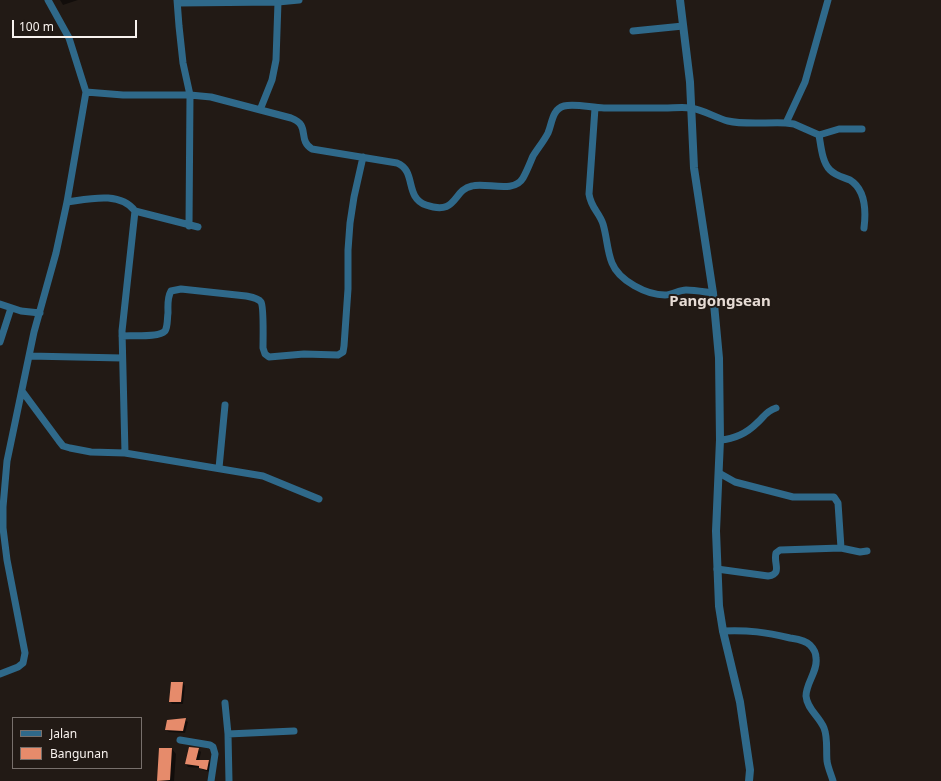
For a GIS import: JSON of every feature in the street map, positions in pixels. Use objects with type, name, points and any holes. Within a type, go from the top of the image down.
[{"type":"street","points":[[0,674],[18,667],[23,663],[26,652],[7,560],[3,528],[3,507],[7,460],[29,356],[56,253],[67,202],[86,92],[69,38],[48,0]]},
{"type":"street","points":[[189,226],[190,95],[183,63],[178,2],[278,2],[299,0]]},
{"type":"street","points":[[680,0],[691,108],[694,168],[714,293],[719,358],[720,440],[716,524],[719,606],[740,702],[750,770],[749,781]]},
{"type":"street","points":[[786,123],[805,82],[828,0]]},
{"type":"street","points":[[260,110],[272,80],[276,60],[278,2]]},
{"type":"street","points":[[634,31],[683,26]]},
{"type":"street","points":[[86,92],[124,95],[190,95],[211,97],[298,120],[302,125],[307,146],[312,149],[397,163],[404,166],[414,195],[417,199],[431,206],[443,207],[452,204],[462,190],[467,187],[479,185],[503,187],[515,185],[523,180],[533,157],[548,133],[557,111],[562,106],[569,105],[595,108],[691,108],[733,122],[794,124],[819,135],[838,129],[862,129]]},
{"type":"street","points":[[595,108],[589,194],[593,208],[603,224],[612,263],[616,271],[632,285],[665,295],[686,290],[714,293]]},
{"type":"street","points":[[819,135],[827,166],[837,175],[851,181],[861,191],[866,210],[864,228]]},
{"type":"street","points":[[122,336],[162,333],[167,325],[168,297],[171,292],[181,289],[246,296],[260,301],[263,308],[263,348],[265,354],[269,356],[304,354],[338,355],[343,352],[348,300],[348,245],[350,223],[363,157]]},
{"type":"street","points":[[67,202],[105,198],[124,201],[130,204],[135,211],[189,226],[198,227]]},
{"type":"street","points":[[125,453],[122,336],[125,293],[135,211]]},
{"type":"street","points":[[0,304],[11,308],[40,313]]},
{"type":"street","points":[[0,342],[11,308]]},
{"type":"street","points":[[29,356],[122,358]]},
{"type":"street","points":[[22,391],[64,446],[91,452],[125,453],[263,476],[319,499]]},
{"type":"street","points":[[218,468],[225,404]]},
{"type":"street","points":[[720,440],[730,439],[741,434],[756,424],[764,414],[776,408]]},
{"type":"street","points":[[719,473],[735,482],[793,497],[834,497],[838,503],[841,548]]},
{"type":"street","points":[[717,569],[773,576],[776,574],[777,570],[775,558],[776,553],[780,550],[841,548],[860,552],[866,551]]},
{"type":"street","points":[[724,631],[743,630],[764,632],[801,640],[809,644],[814,650],[816,659],[806,697],[824,730],[827,763],[833,781]]},
{"type":"street","points":[[225,704],[228,734],[229,781]]},
{"type":"street","points":[[228,734],[294,732]]},
{"type":"street","points":[[180,740],[210,745],[213,747],[215,754],[211,781]]},
{"type":"building","points":[[171,682],[183,682],[181,702],[169,702]]},
{"type":"building","points":[[186,718],[183,731],[165,730],[167,720]]},
{"type":"building","points":[[189,747],[199,748],[196,760],[209,760],[207,770],[199,768],[199,766],[185,764]]},
{"type":"building","points":[[159,748],[172,748],[170,780],[157,781]]},
{"type":"district","name":"Pangongsean","points":[[720,302]]}]
